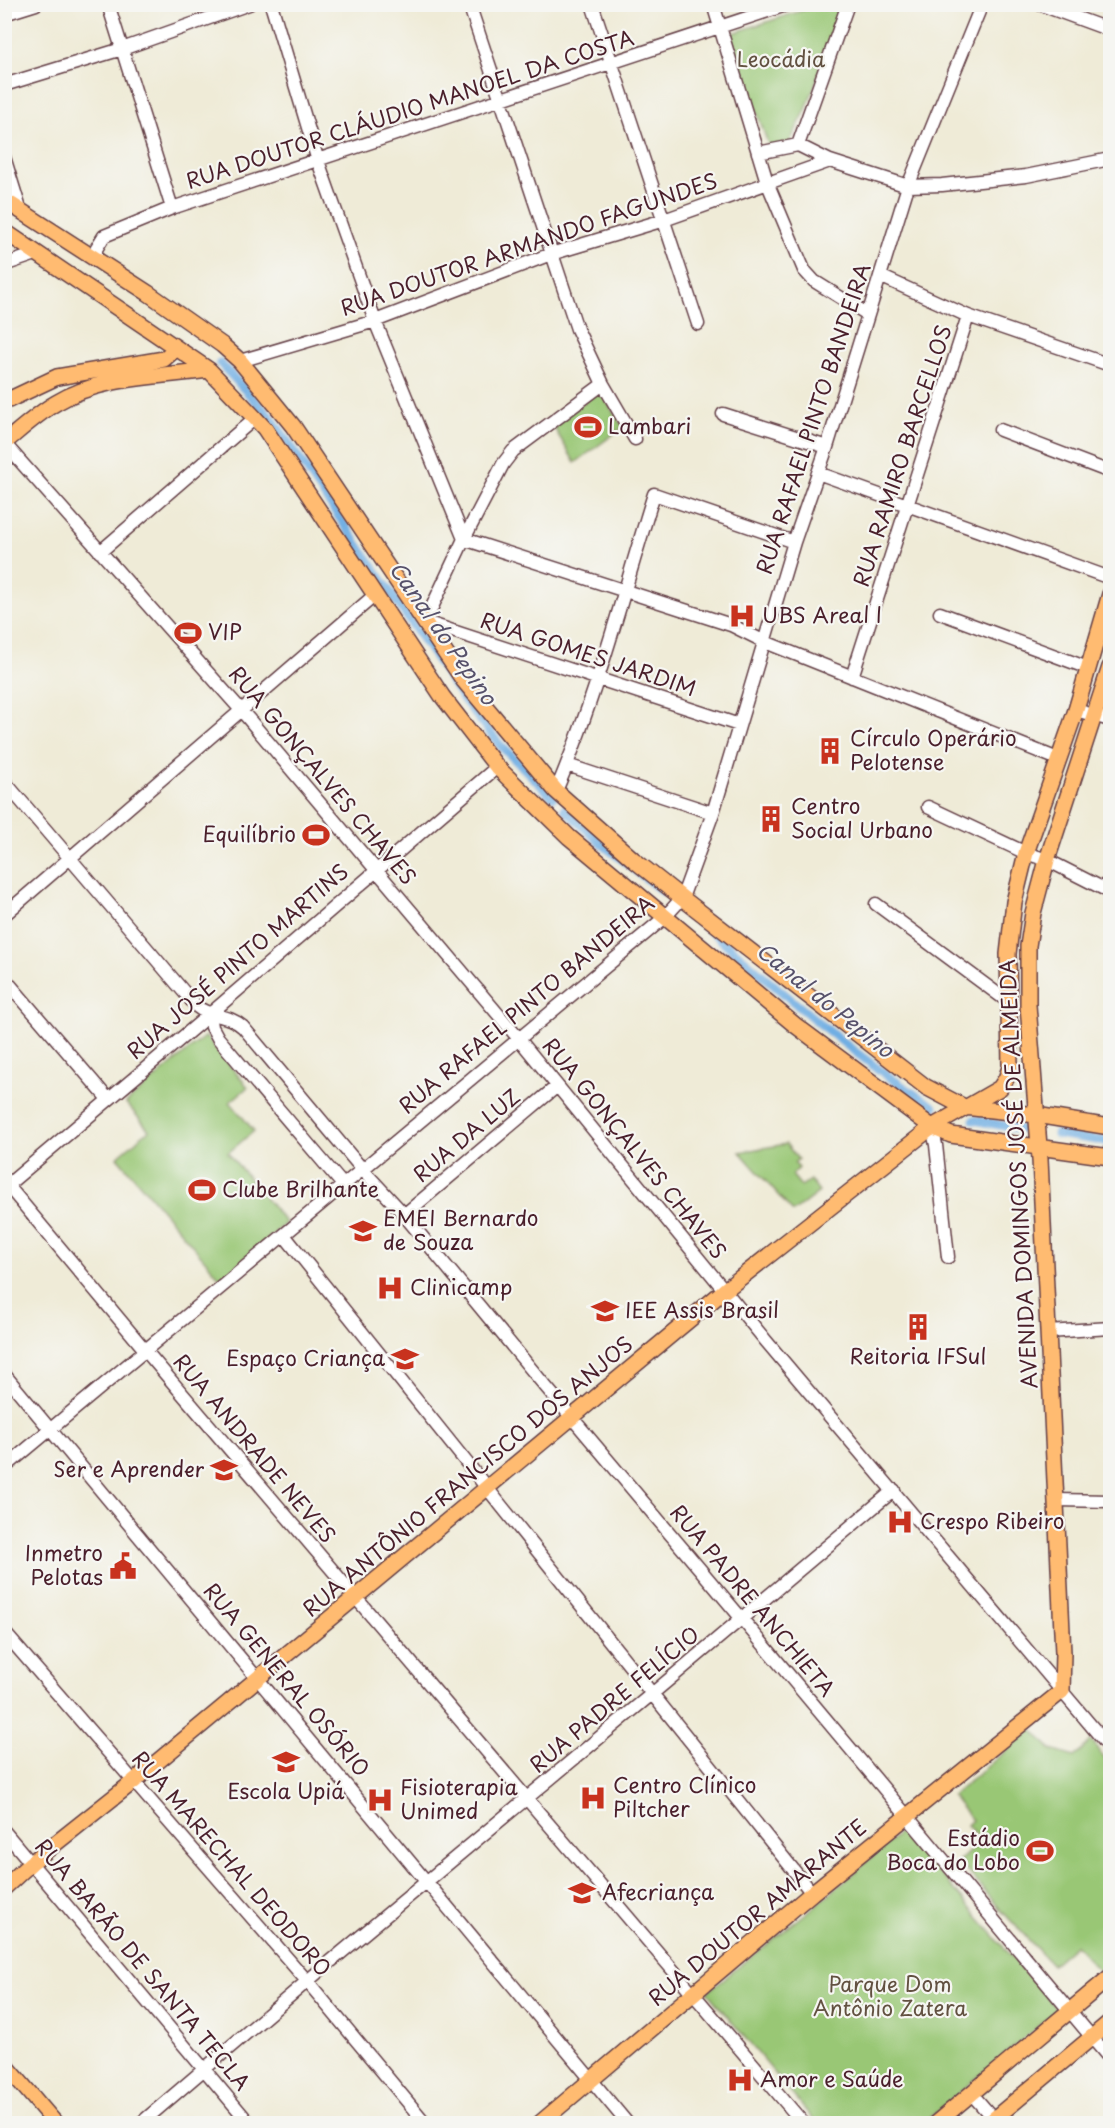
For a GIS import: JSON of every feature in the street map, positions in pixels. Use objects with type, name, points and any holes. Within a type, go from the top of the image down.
[{"type":"main road","points":[[4,200],[148,293],[193,324],[240,361],[375,594],[444,695],[496,766],[568,837],[795,1025],[932,1127],[951,1135],[1110,1157]]},
{"type":"main road","points":[[4,231],[209,370],[255,418],[282,432],[425,622],[462,683],[556,791],[634,860],[926,1087],[964,1107],[1036,1115],[1110,1127]]},
{"type":"main road","points":[[84,286],[96,261]]},
{"type":"main road","points":[[4,402],[57,377],[164,359],[173,351],[173,346]]},
{"type":"main road","points":[[4,443],[41,413],[74,394],[126,380],[209,370]]},
{"type":"main road","name":"AVENIDA DOMINGOS JOSÉ DE ALMEIDA","points":[[964,1107],[986,1098],[1000,1088],[1010,1067],[1008,954],[1014,902],[1026,853],[1076,710],[1110,594]]},
{"type":"main road","name":"AVENIDA DOMINGOS JOSÉ DE ALMEIDA","points":[[1062,1691],[1064,1653],[1039,1148],[1028,1005],[1029,946],[1033,913],[1047,860],[1110,667]]},
{"type":"main road","points":[[444,695],[462,683]]},
{"type":"main road","name":"RUA ANTÔNIO FRANCISCO DOS ANJOS","points":[[4,1888],[31,1863],[133,1782],[724,1290],[932,1127],[964,1107]]},
{"type":"main road","name":"RUA DOUTOR AMARANTE","points":[[538,2124],[812,1893],[1062,1691]]},
{"type":"main road","points":[[935,2124],[1110,1977]]},
{"type":"main road","points":[[993,2122],[1110,2022]]},
{"type":"main road","points":[[4,2063],[56,2124]]},
{"type":"street","points":[[4,14],[36,4]]},
{"type":"street","points":[[108,4],[172,208]]},
{"type":"street","points":[[4,85],[122,50],[249,4]]},
{"type":"street","points":[[271,4],[318,161],[375,321],[464,539]]},
{"type":"street","points":[[469,4],[577,329],[603,384],[634,439]]},
{"type":"street","points":[[592,4],[698,324]]},
{"type":"street","points":[[713,4],[758,153],[804,270],[814,281],[867,314]]},
{"type":"street","name":"RUA DOUTOR CLÁUDIO MANOEL DA COSTA","points":[[96,261],[96,249],[104,236],[172,208],[789,4]]},
{"type":"street","points":[[798,145],[848,4]]},
{"type":"street","name":"RUA RAFAEL PINTO BANDEIRA","points":[[4,1468],[664,918],[681,898],[713,813],[794,542],[827,447],[908,186],[982,4]]},
{"type":"street","points":[[1039,4],[1110,30]]},
{"type":"street","points":[[758,153],[798,145],[830,161],[908,186],[942,185],[1026,176],[1110,159]]},
{"type":"street","points":[[4,157],[21,212]]},
{"type":"street","name":"RUA DOUTOR ARMANDO FAGUNDES","points":[[240,361],[375,321],[551,254],[664,220],[830,161]]},
{"type":"street","points":[[4,265],[36,254]]},
{"type":"street","points":[[880,276],[968,316],[1110,365]]},
{"type":"street","name":"RUA RAMIRO BARCELLOS","points":[[852,676],[968,316]]},
{"type":"street","points":[[425,622],[503,464],[513,451],[603,384]]},
{"type":"street","points":[[723,414],[827,447]]},
{"type":"street","points":[[100,552],[255,418]]},
{"type":"street","points":[[1000,430],[1110,472]]},
{"type":"street","name":"RUA GONÇALVES CHAVES","points":[[4,443],[241,710],[519,1039],[724,1290],[1110,1748]]},
{"type":"street","points":[[818,473],[1110,578]]},
{"type":"street","points":[[556,791],[596,679],[654,494],[794,542]]},
{"type":"street","points":[[464,539],[731,626],[765,642],[1058,759]]},
{"type":"street","points":[[4,915],[375,594]]},
{"type":"street","points":[[940,614],[1088,668]]},
{"type":"street","name":"RUA GOMES JARDIM","points":[[425,622],[739,725]]},
{"type":"street","points":[[1076,710],[1110,720]]},
{"type":"street","points":[[567,765],[713,813]]},
{"type":"street","name":"RUA JOSÉ PINTO MARTINS","points":[[6,1184],[108,1099],[216,1015],[375,870],[496,766]]},
{"type":"street","points":[[4,781],[196,1006],[237,1022]]},
{"type":"street","points":[[928,807],[1026,853],[1047,860],[1110,892]]},
{"type":"street","points":[[876,904],[1010,1003]]},
{"type":"street","points":[[4,978],[108,1099]]},
{"type":"street","points":[[216,1015],[212,1027],[218,1038],[344,1185]]},
{"type":"street","points":[[218,1038],[225,1023],[237,1022]]},
{"type":"street","name":"RUA PADRE ANCHIETA","points":[[237,1022],[404,1215],[1110,2059]]},
{"type":"street","name":"RUA DA LUZ","points":[[404,1215],[556,1087]]},
{"type":"street","points":[[932,1127],[948,1257]]},
{"type":"street","name":"RUA ANDRADE NEVES","points":[[6,1184],[355,1598],[804,2124]]},
{"type":"street","points":[[284,1235],[812,1893]]},
{"type":"street","points":[[1048,1332],[1110,1328]]},
{"type":"street","name":"RUA GENERAL OSÓRIO","points":[[4,1374],[259,1677],[628,2124]]},
{"type":"street","name":"RUA PADRE FELÍCIO","points":[[140,2124],[307,1981],[653,1694],[894,1490]]},
{"type":"street","points":[[1056,1500],[1110,1501]]},
{"type":"street","name":"RUA MARECHAL DEODORO","points":[[4,1632],[307,1981],[426,2124]]},
{"type":"street","name":"RUA BARÃO DE SANTA TECLA","points":[[4,1831],[250,2124]]},
{"type":"street","points":[[971,2093],[993,2122]]},
{"type":"green space","name":"Leocádia","points":[[819,5],[843,5],[806,110],[789,143],[769,147],[730,34]]},
{"type":"green space","name":"Lambari","points":[[599,390],[623,427],[575,463],[553,426]]},
{"type":"green space","name":"Clube Brilhante","points":[[205,1036],[248,1087],[230,1102],[254,1131],[228,1153],[286,1223],[221,1279],[117,1157],[149,1130],[126,1103]]},
{"type":"green space","points":[[786,1144],[798,1159],[794,1163],[799,1168],[792,1175],[801,1186],[810,1180],[819,1192],[793,1212],[740,1152]]},
{"type":"green space","name":"Estádio Boca do Lobo","points":[[1032,1729],[1052,1750],[1074,1757],[1091,1741],[1110,1764],[1110,1961],[1099,1971],[1075,1945],[1052,1965],[959,1861],[981,1841],[967,1825],[972,1820],[952,1796]]},
{"type":"green space","name":"Parque Dom Antônio Zatera","points":[[903,1830],[1058,2010],[923,2123],[816,2123],[707,1992],[819,1903]]},
{"type":"waterway","name":"Canal do Pepino","points":[[220,363],[272,419],[464,700],[500,745],[553,797]]},
{"type":"waterway","name":"Canal do Pepino","points":[[565,809],[602,844],[662,891]]},
{"type":"waterway","name":"Canal do Pepino","points":[[695,917],[841,1041],[934,1107]]},
{"type":"waterway","name":"Canal do Pepino","points":[[974,1120],[1020,1129]]},
{"type":"waterway","name":"Canal do Pepino","points":[[1057,1134],[1110,1142]]},
{"type":"place","name":"Lambari","points":[[588,427]]},
{"type":"place","name":"UBS Areal I","points":[[742,616]]},
{"type":"place","name":"VIP","points":[[188,633]]},
{"type":"place","name":"Círculo Operário Pelotense","points":[[830,751]]},
{"type":"place","name":"Centro Social Urbano","points":[[771,819]]},
{"type":"place","name":"Equilíbrio","points":[[316,835]]},
{"type":"place","name":"Clube Brilhante","points":[[202,1190]]},
{"type":"place","name":"EMEI Bernardo de Souza","points":[[363,1231]]},
{"type":"place","name":"Clinicamp","points":[[390,1288]]},
{"type":"place","name":"IEE Assis Brasil","points":[[605,1311]]},
{"type":"place","name":"Reitoria IFSul","points":[[918,1327]]},
{"type":"place","name":"Espaço Criança","points":[[405,1359]]},
{"type":"place","name":"Ser e Aprender","points":[[224,1470]]},
{"type":"place","name":"Crespo Ribeiro","points":[[900,1522]]},
{"type":"place","name":"Inmetro Pelotas","points":[[123,1566]]},
{"type":"place","name":"Escola Upiá","points":[[286,1762]]},
{"type":"place","name":"Centro Clínico Piltcher","points":[[593,1798]]},
{"type":"place","name":"Fisioterapia Unimed","points":[[380,1800]]},
{"type":"place","name":"Estádio Boca do Lobo","points":[[1040,1851]]},
{"type":"place","name":"Afecriança","points":[[582,1893]]},
{"type":"place","name":"Amor e Saúde","points":[[740,2080]]}]
